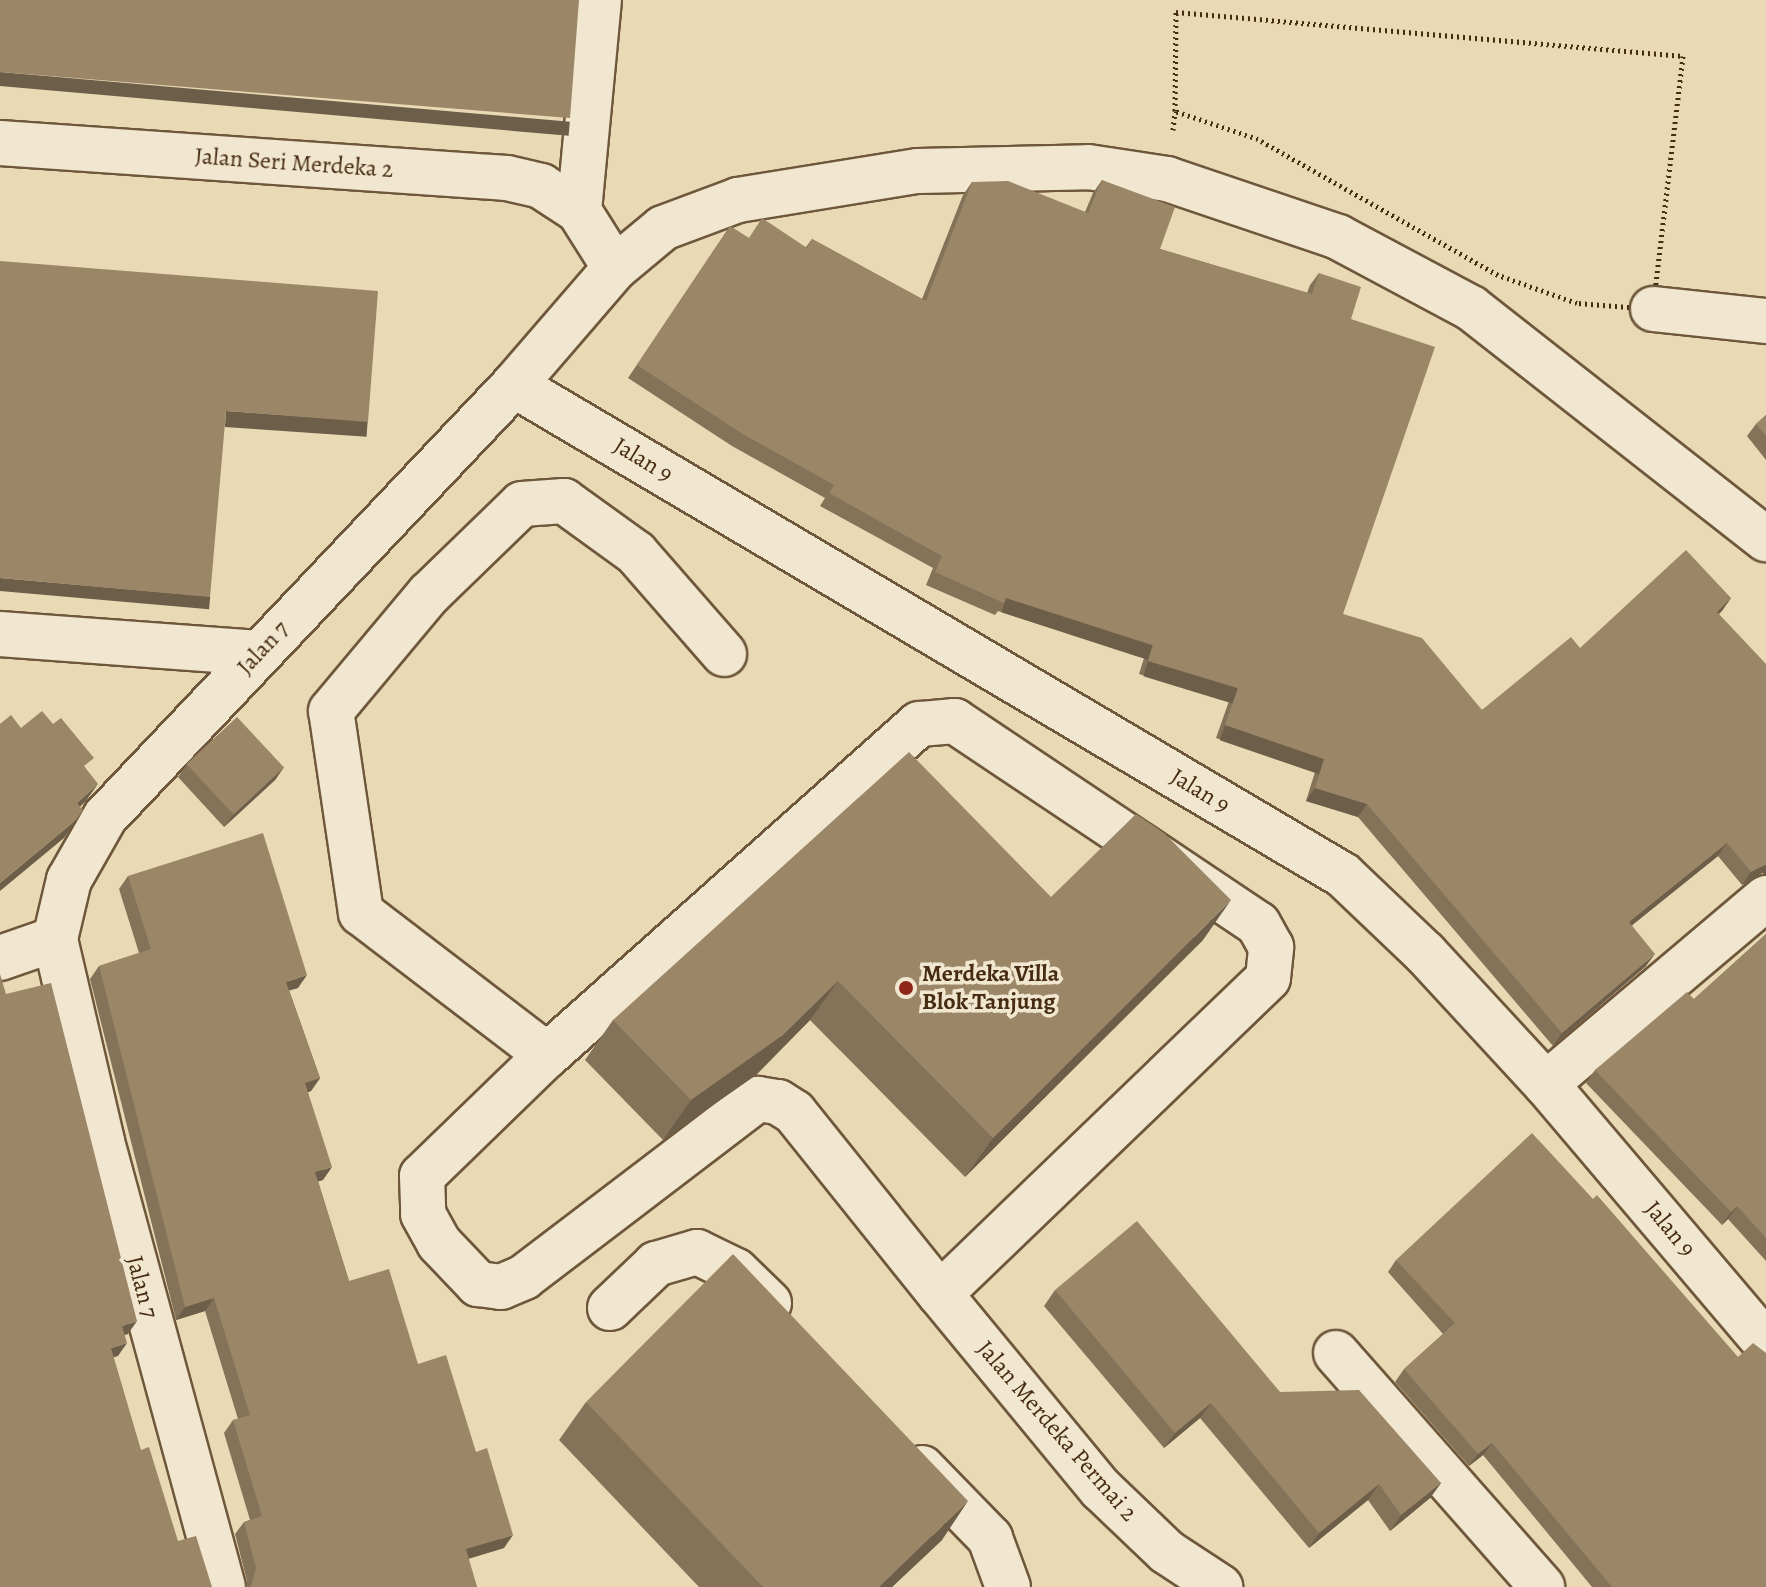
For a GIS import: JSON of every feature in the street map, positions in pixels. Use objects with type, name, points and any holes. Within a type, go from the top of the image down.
[{"type":"street","points":[[579,211],[599,0]]},
{"type":"street","name":"Jalan Seri Merdeka 2","points":[[0,143],[507,178],[541,186],[579,211],[615,268]]},
{"type":"street","name":"Jalan 7","points":[[223,1587],[102,1141],[55,939],[69,880],[105,817],[514,385],[615,268],[663,228],[701,211],[825,183],[1003,165],[1088,167],[1167,179],[1338,237],[1471,308],[1766,539]]},
{"type":"street","points":[[1653,309],[1766,321]]},
{"type":"street","name":"Jalan 9","points":[[514,385],[1343,875],[1425,953],[1546,1084],[1766,1343]]},
{"type":"street","points":[[724,654],[636,553],[564,501],[522,504],[429,594],[331,711],[361,913],[547,1055],[919,724],[955,721],[1258,924],[1271,947],[1268,978],[940,1294]]},
{"type":"street","points":[[0,634],[257,653]]},
{"type":"street","points":[[1546,1084],[1766,898]]},
{"type":"street","points":[[0,958],[55,939]]},
{"type":"street","name":"Jalan Merdeka Permai 2","points":[[547,1055],[422,1176],[423,1214],[439,1243],[478,1284],[501,1287],[524,1277],[758,1099],[778,1102],[794,1112],[1101,1489],[1167,1552],[1220,1587]]},
{"type":"street","points":[[610,1308],[656,1264],[697,1252],[736,1271],[802,1335]]},
{"type":"street","points":[[1336,1353],[1542,1587]]},
{"type":"street","points":[[898,1442],[990,1538],[1008,1587]]},
{"type":"path","points":[[1176,12],[1683,56],[1653,309],[1577,303],[1498,275],[1258,139],[1175,111],[1176,12]]},
{"type":"building","points":[[0,0],[579,0],[570,118],[0,72]]},
{"type":"building","points":[[1102,180],[1175,207],[1160,249],[1312,294],[1319,273],[1361,287],[1351,319],[1435,347],[1343,614],[1422,638],[1482,710],[1571,637],[1580,648],[1686,550],[1731,598],[1717,612],[1766,664],[1766,864],[1751,872],[1727,843],[1629,922],[1655,954],[1562,1033],[1367,804],[1315,788],[1324,759],[1225,725],[1238,688],[1148,661],[1153,645],[1006,598],[1004,603],[935,572],[942,556],[829,493],[834,485],[741,433],[637,365],[730,226],[749,238],[762,218],[807,248],[812,239],[926,301],[972,182],[1008,181],[1088,213]]},
{"type":"building","points":[[0,261],[378,291],[368,422],[226,411],[210,597],[0,578]]},
{"type":"building","points":[[1766,415],[1766,436],[1756,424]]},
{"type":"building","points":[[42,711],[53,724],[61,718],[94,758],[84,766],[98,784],[77,803],[83,810],[77,819],[0,883],[0,724],[11,715],[21,728]]},
{"type":"building","points":[[237,717],[284,767],[234,815],[187,764]]},
{"type":"building","name":"Merdeka Villa Blok Tanjung","points":[[909,752],[1051,897],[1136,814],[1164,833],[1231,900],[993,1138],[838,981],[783,1035],[691,1100],[613,1020]]},
{"type":"building","points":[[263,833],[307,975],[286,982],[320,1078],[305,1083],[332,1167],[315,1172],[349,1281],[389,1269],[418,1364],[446,1355],[476,1452],[487,1448],[513,1535],[466,1549],[477,1587],[251,1587],[256,1568],[244,1522],[262,1516],[233,1420],[250,1415],[214,1298],[185,1307],[99,966],[151,949],[128,876]]},
{"type":"building","points":[[1766,934],[1766,1238],[1737,1206],[1731,1212],[1595,1070],[1687,992],[1694,999]]},
{"type":"building","points":[[0,974],[6,994],[51,983],[137,1321],[122,1326],[127,1343],[111,1348],[141,1450],[149,1447],[178,1541],[196,1536],[212,1587],[0,1587]]},
{"type":"building","points":[[1532,1133],[1593,1199],[1597,1195],[1738,1357],[1753,1343],[1766,1353],[1766,1587],[1612,1587],[1492,1443],[1478,1454],[1404,1369],[1455,1323],[1396,1260]]},
{"type":"building","points":[[1137,1221],[1280,1392],[1359,1390],[1441,1483],[1401,1515],[1379,1484],[1319,1533],[1211,1403],[1175,1433],[1055,1290]]},
{"type":"building","points":[[733,1254],[968,1501],[879,1587],[763,1587],[586,1402]]},
{"type":"place","name":"Merdeka Villa Blok Tanjung","points":[[906,988]]}]
